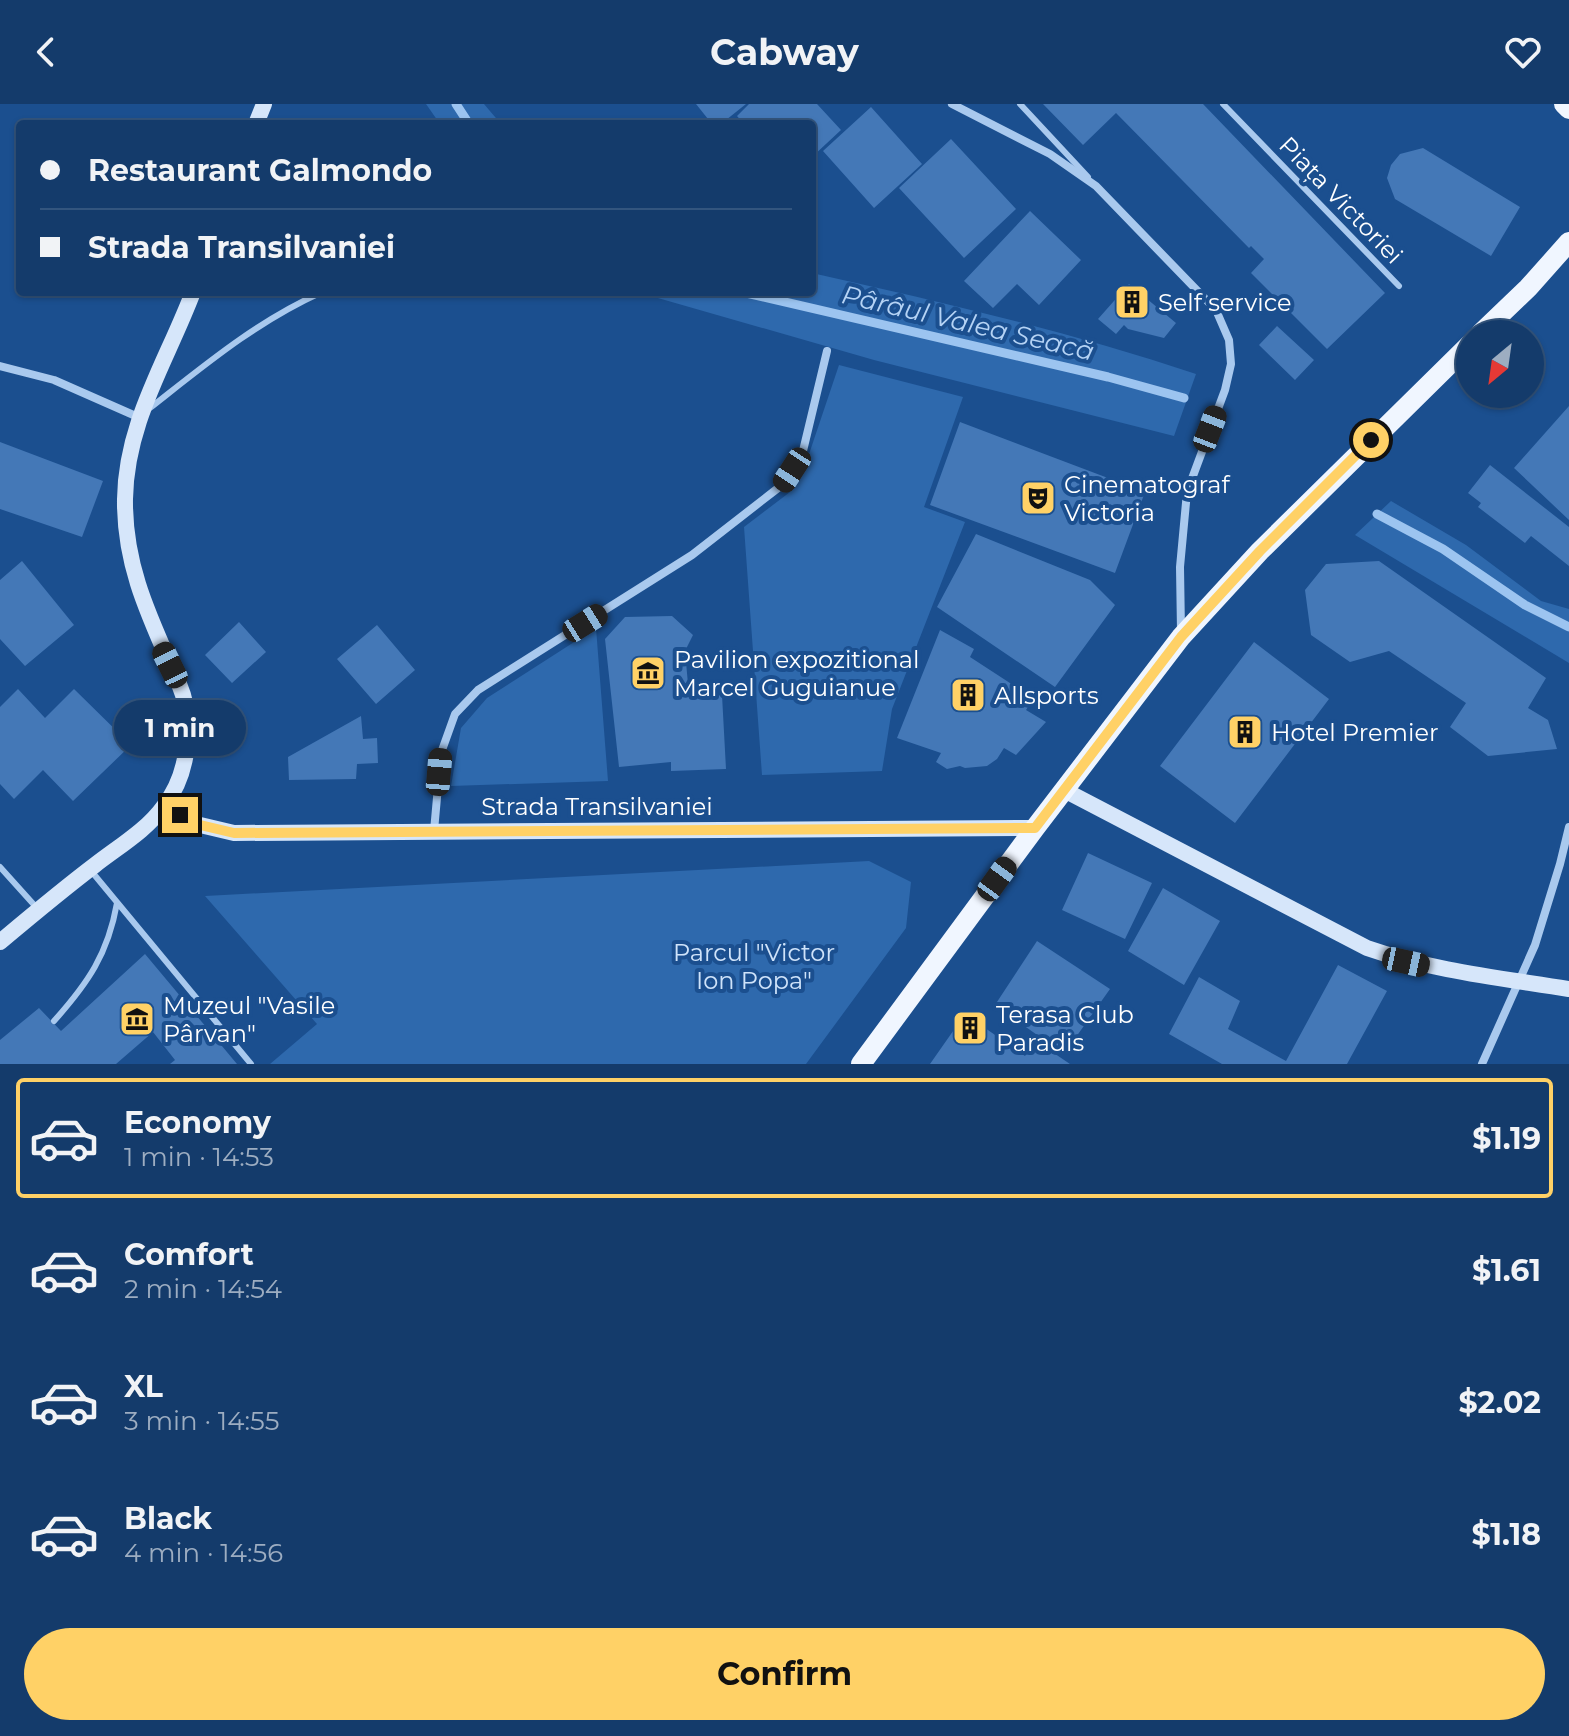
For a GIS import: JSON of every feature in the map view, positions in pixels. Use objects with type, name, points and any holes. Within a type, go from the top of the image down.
[{"type":"main road","points":[[1564,104],[1569,109]]},
{"type":"main road","points":[[1495,320],[1569,242]]},
{"type":"main road","points":[[861,1064],[1181,637],[1260,551],[1456,357]]},
{"type":"street","points":[[952,104],[1050,154],[1096,186],[1216,310],[1229,340],[1231,364],[1225,390],[1195,467],[1184,513],[1180,567],[1181,637]]},
{"type":"street","points":[[0,942],[139,831],[165,806],[180,777],[187,747],[187,716],[180,688],[139,594],[128,542],[126,484],[138,417],[191,296]]},
{"type":"street","points":[[434,831],[441,753],[455,714],[478,690],[692,555],[782,485],[802,455],[827,351]]},
{"type":"street","points":[[0,366],[54,380],[138,417]]},
{"type":"street","points":[[1064,790],[1367,948],[1406,962],[1464,974],[1569,989]]},
{"type":"street","name":"Strada Transilvaniei","points":[[165,806],[196,824],[234,833],[1035,828]]},
{"type":"street","points":[[1482,1064],[1535,945],[1569,827]]},
{"type":"lane","points":[[1020,104],[1096,186]]},
{"type":"lane","name":"Piața Victoriei","points":[[1223,104],[1399,286]]},
{"type":"lane","points":[[138,417],[234,341],[314,296]]},
{"type":"lane","points":[[0,867],[39,910]]},
{"type":"lane","points":[[89,869],[251,1064]]},
{"type":"lane","points":[[54,1021],[99,964],[113,928],[117,903]]},
{"type":"green space","points":[[426,104],[484,104],[498,120],[437,120]]},
{"type":"green space","points":[[816,274],[1006,319],[1196,374],[1174,436],[874,360],[651,296],[816,296]]},
{"type":"green space","points":[[839,365],[963,397],[924,507],[965,522],[892,709],[882,771],[762,775],[744,527],[790,492],[803,472]]},
{"type":"green space","points":[[1391,501],[1466,545],[1541,601],[1569,609],[1569,663],[1355,535]]},
{"type":"green space","points":[[596,628],[608,781],[451,786],[461,728],[487,698]]},
{"type":"green space","name":"Parcul \"Victor Ion Popa\"","points":[[869,861],[911,882],[906,928],[806,1064],[270,1064],[317,1024],[205,896]]},
{"type":"building","points":[[696,104],[746,104],[726,120],[709,120]]},
{"type":"building","points":[[749,104],[817,104],[841,130],[816,153],[816,120],[740,120],[737,116]]},
{"type":"building","points":[[1043,104],[1203,104],[1385,293],[1327,349],[1251,273],[1264,259],[1251,246],[1249,248],[1116,113],[1083,145]]},
{"type":"building","points":[[871,107],[922,164],[874,208],[823,151]]},
{"type":"building","points":[[951,139],[1016,209],[964,258],[899,188]]},
{"type":"building","points":[[1423,148],[1520,207],[1491,256],[1395,199],[1387,178],[1391,165],[1400,154]]},
{"type":"building","points":[[1030,211],[1081,260],[1039,305],[1017,284],[993,308],[964,281]]},
{"type":"building","name":"Self service","points":[[1129,284],[1176,323],[1164,338],[1128,329],[1124,325],[1116,334],[1098,319]]},
{"type":"building","points":[[1277,326],[1314,360],[1295,380],[1259,345]]},
{"type":"building","points":[[1569,406],[1569,520],[1514,468]]},
{"type":"building","name":"Cinematograf Victoria","points":[[960,422],[1145,492],[1115,573],[930,505]]},
{"type":"building","points":[[0,442],[103,481],[82,537],[0,509]]},
{"type":"building","points":[[1490,465],[1569,527],[1569,566],[1531,536],[1525,543],[1478,507],[1481,503],[1468,493]]},
{"type":"building","points":[[976,534],[1090,580],[1115,605],[1055,687],[937,607]]},
{"type":"building","points":[[22,561],[74,625],[25,666],[0,639],[0,580]]},
{"type":"building","points":[[1379,561],[1546,678],[1528,708],[1548,720],[1557,749],[1488,756],[1450,727],[1466,703],[1389,651],[1350,662],[1311,635],[1305,590],[1326,564]]},
{"type":"building","name":"Pavilion expozitional Marcel Guguianue","points":[[672,616],[693,635],[685,651],[689,695],[722,695],[726,769],[671,771],[671,762],[619,767],[605,639],[625,617]]},
{"type":"building","points":[[239,622],[266,652],[232,683],[205,655]]},
{"type":"building","points":[[377,625],[415,670],[376,704],[337,659]]},
{"type":"building","name":"Allsports","points":[[940,630],[974,649],[970,657],[1032,701],[1026,710],[1046,722],[1016,755],[1004,748],[997,759],[987,766],[947,769],[936,762],[941,753],[897,738]]},
{"type":"building","name":"Hotel Premier","points":[[1254,642],[1329,699],[1235,823],[1160,766]]},
{"type":"building","points":[[18,689],[45,718],[74,689],[131,745],[73,801],[43,770],[14,799],[0,784],[0,707]]},
{"type":"building","points":[[361,716],[363,739],[377,738],[378,763],[357,764],[356,779],[289,780],[288,757]]},
{"type":"building","points":[[1088,853],[1152,883],[1125,939],[1062,910]]},
{"type":"building","points":[[1163,888],[1220,921],[1184,985],[1128,951]]},
{"type":"building","points":[[1037,941],[1110,989],[1064,1054],[995,1005]]},
{"type":"building","name":"Muzeul \"Vasile Pârvan\"","points":[[145,954],[237,1064],[170,1064],[175,1060],[153,1032],[116,1064],[0,1064],[0,1040],[39,1008],[61,1031]]},
{"type":"building","points":[[1338,965],[1387,991],[1347,1064],[1222,1064],[1169,1034],[1199,977],[1240,1001],[1228,1029],[1286,1061]]},
{"type":"building","name":"Terasa Club Paradis","points":[[965,1014],[1025,1056],[1036,1041],[1070,1064],[930,1064]]},
{"type":"waterway","name":"Pârâul Valea Seacă","points":[[456,104],[466,120]]},
{"type":"waterway","name":"Pârâul Valea Seacă","points":[[759,296],[1108,377],[1184,398]]},
{"type":"waterway","name":"Pârâul Valea Seacă","points":[[1377,514],[1443,549],[1525,605],[1569,627]]},
{"type":"place","name":"Self service","points":[[1132,302]]},
{"type":"place","name":"Cinematograf Victoria","points":[[1038,498]]},
{"type":"place","name":"Pavilion expozitional Marcel Guguianue","points":[[648,673]]},
{"type":"place","name":"Allsports","points":[[968,695]]},
{"type":"place","name":"Hotel Premier","points":[[1245,732]]},
{"type":"place","name":"Muzeul \"Vasile Pârvan\"","points":[[137,1019]]},
{"type":"place","name":"Terasa Club Paradis","points":[[970,1028]]},
{"type":"route","points":[[180,815],[196,824],[234,833],[1035,828],[1181,637],[1260,551],[1371,440]]}]
